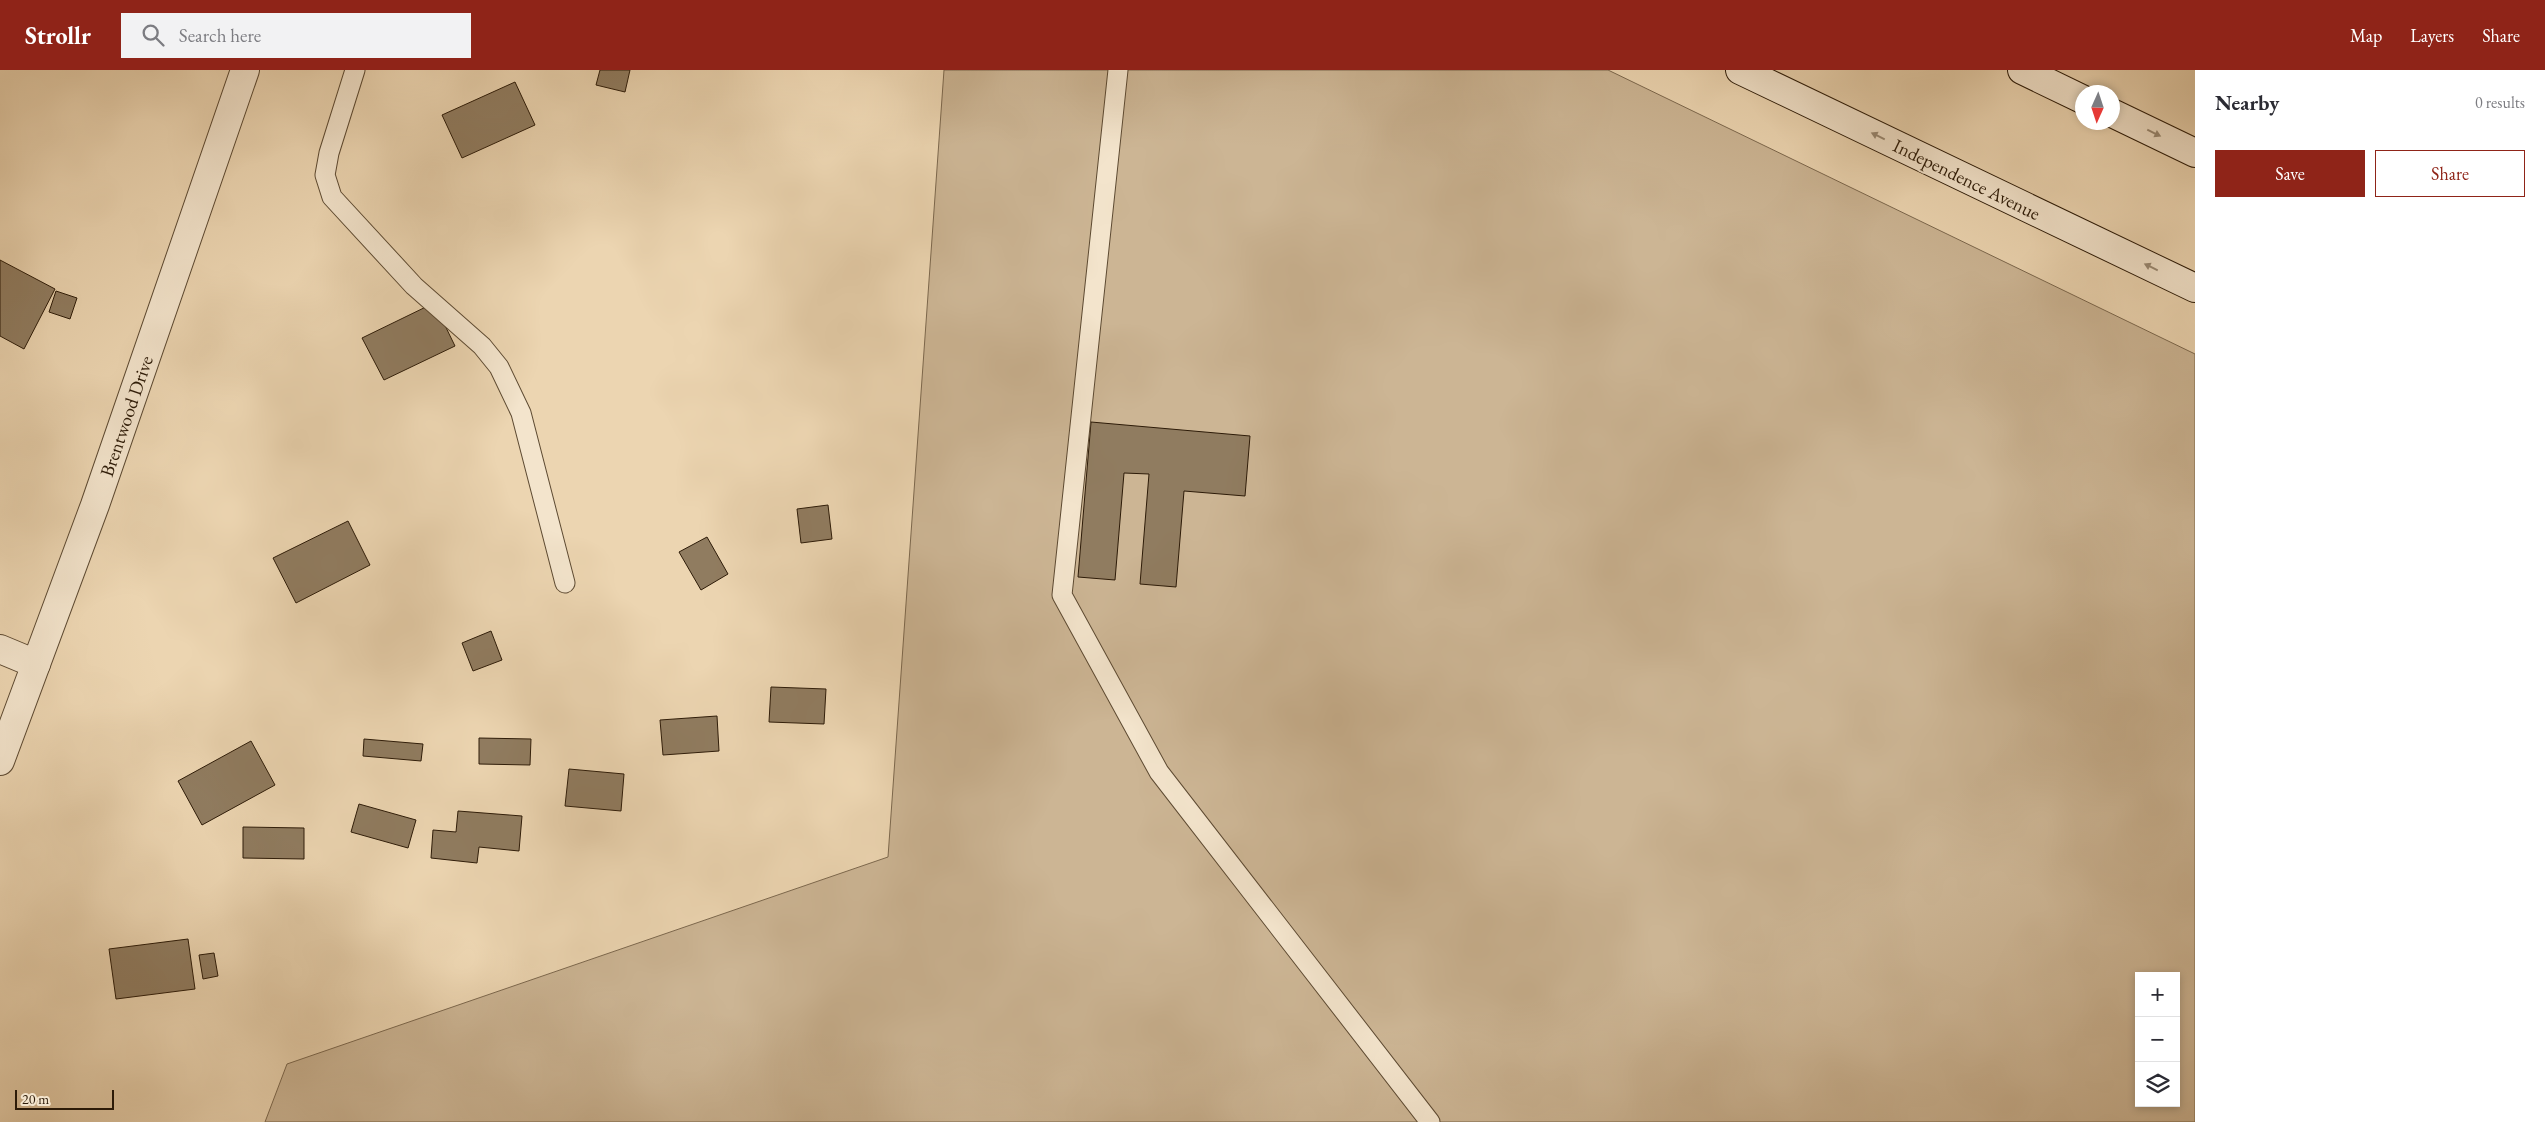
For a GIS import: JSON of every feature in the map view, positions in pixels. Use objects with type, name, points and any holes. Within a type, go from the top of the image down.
[{"type":"street","name":"Brentwood Drive","points":[[0,761],[95,504],[245,70]]},
{"type":"street","name":"Independence Avenue","points":[[1740,70],[2195,288]]},
{"type":"street","points":[[2022,70],[2075,96]]},
{"type":"street","points":[[2120,117],[2195,153]]},
{"type":"street","points":[[0,649],[36,664]]},
{"type":"lane","points":[[355,70],[329,153],[325,175],[332,197],[414,286],[482,346],[499,367],[521,413],[565,583]]},
{"type":"lane","points":[[1118,70],[1062,595],[1159,772],[1430,1122]]},
{"type":"shaded area","points":[[944,70],[1608,70],[2195,354],[2195,1122],[265,1122],[287,1064],[888,857]]},
{"type":"building","points":[[600,70],[630,70],[625,92],[596,85]]},
{"type":"building","points":[[515,82],[535,125],[462,158],[442,115]]},
{"type":"building","points":[[0,260],[55,289],[24,349],[0,336]]},
{"type":"building","points":[[56,291],[77,298],[70,319],[49,312]]},
{"type":"building","points":[[434,303],[455,346],[384,380],[362,338]]},
{"type":"building","points":[[1091,422],[1250,436],[1245,496],[1184,491],[1176,587],[1140,584],[1149,474],[1124,473],[1115,580],[1078,577]]},
{"type":"building","points":[[828,505],[832,539],[801,543],[797,509]]},
{"type":"building","points":[[348,521],[370,565],[296,603],[273,558]]},
{"type":"building","points":[[707,537],[728,574],[701,590],[679,552]]},
{"type":"building","points":[[491,631],[502,660],[473,671],[462,643]]},
{"type":"building","points":[[771,687],[826,689],[824,724],[769,722]]},
{"type":"building","points":[[717,716],[719,751],[663,755],[660,720]]},
{"type":"building","points":[[479,738],[531,739],[530,765],[479,764]]},
{"type":"building","points":[[364,739],[423,744],[421,761],[363,756]]},
{"type":"building","points":[[251,741],[275,785],[202,825],[178,781]]},
{"type":"building","points":[[569,769],[624,774],[621,811],[565,806]]},
{"type":"building","points":[[359,804],[416,820],[408,848],[351,832]]},
{"type":"building","points":[[458,811],[522,816],[519,851],[479,847],[477,863],[431,858],[433,830],[456,832]]},
{"type":"building","points":[[243,827],[304,828],[304,859],[243,858]]},
{"type":"building","points":[[188,939],[195,989],[116,999],[109,949]]},
{"type":"building","points":[[214,953],[218,976],[203,979],[199,955]]}]
